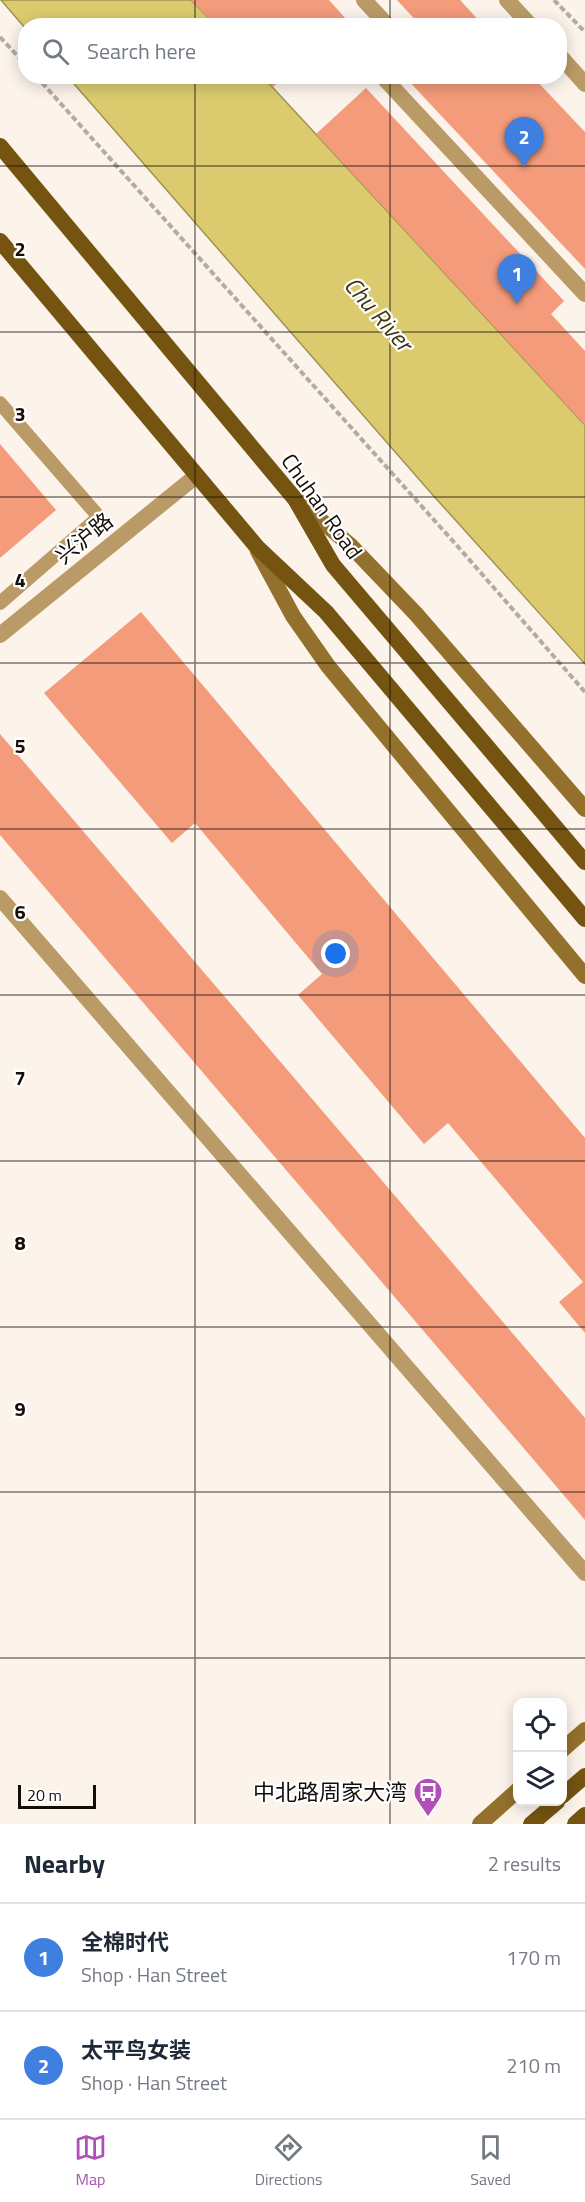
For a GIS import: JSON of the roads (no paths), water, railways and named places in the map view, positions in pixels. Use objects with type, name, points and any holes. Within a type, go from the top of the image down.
[{"type":"main road","name":"Chuhan Road","points":[[0,146],[295,499],[333,565],[585,862]]},
{"type":"main road","points":[[0,241],[257,547],[326,612],[585,919]]},
{"type":"main road","points":[[295,499],[350,545],[416,614],[585,809]]},
{"type":"main road","points":[[257,547],[293,616],[328,666],[585,976]]},
{"type":"main road","points":[[567,1746],[585,1730]]},
{"type":"main road","points":[[567,1792],[585,1776]]},
{"type":"main road","points":[[480,1824],[513,1794]]},
{"type":"main road","points":[[531,1824],[552,1806]]},
{"type":"main road","points":[[575,1824],[585,1815]]},
{"type":"street","points":[[364,0],[381,18]]},
{"type":"street","points":[[507,0],[524,18]]},
{"type":"street","points":[[567,64],[585,84]]},
{"type":"street","points":[[389,84],[585,294]]},
{"type":"street","name":"兴沪路","points":[[0,635],[196,476]]},
{"type":"street","points":[[0,898],[585,1573]]},
{"type":"lane","points":[[0,402],[99,517],[0,603]]},
{"type":"water","points":[[1,0],[191,0],[208,18],[18,18],[18,20]]},
{"type":"water","name":"Chu River","points":[[74,84],[269,84],[585,425],[585,664],[431,493]]},
{"type":"place","name":"太平鸟女装","points":[[524,167]]},
{"type":"place","name":"全棉时代","points":[[517,304]]},
{"type":"place","name":"中北路周家大湾","points":[[428,1818]]}]
